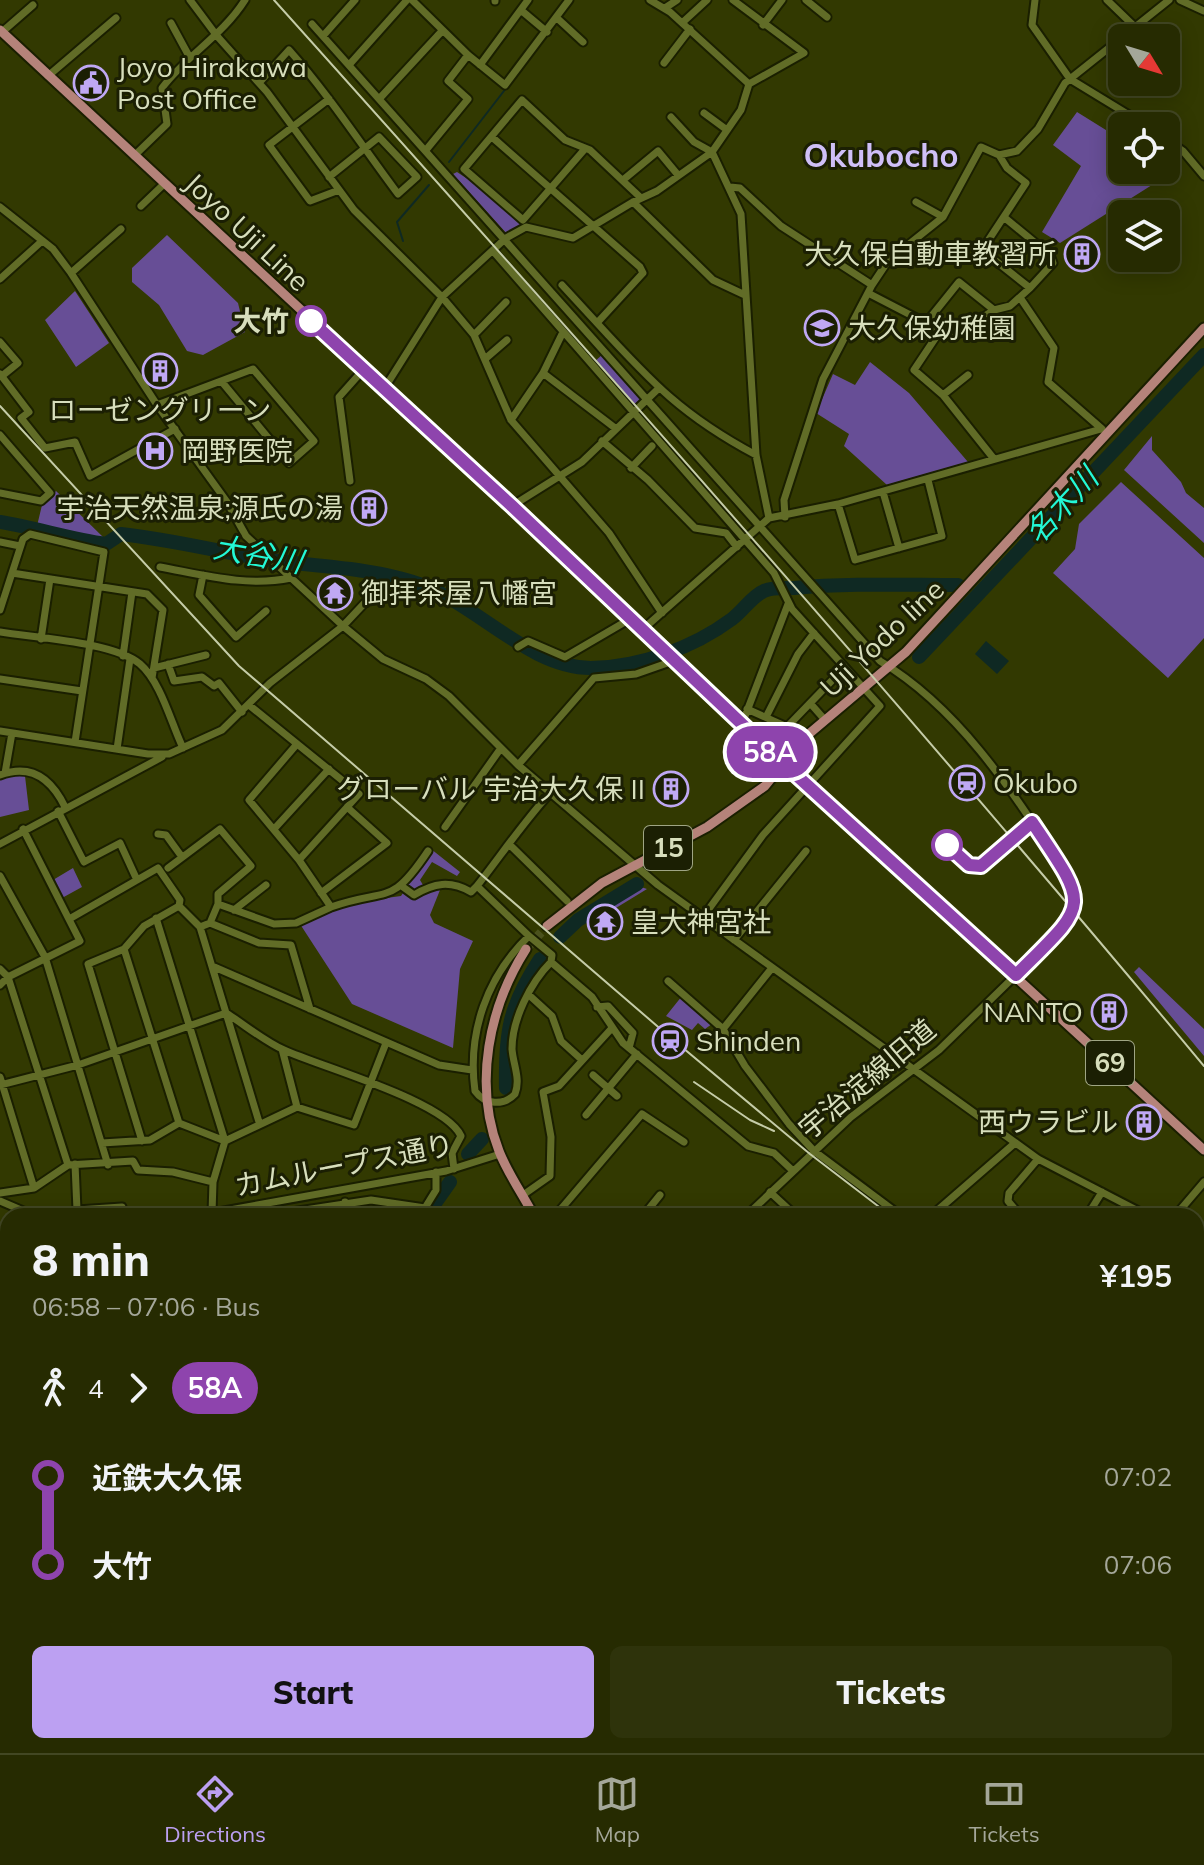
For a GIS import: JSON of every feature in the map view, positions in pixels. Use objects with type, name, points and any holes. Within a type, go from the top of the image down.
[{"type":"main road","name":"Joyo Uji Line","points":[[1,31],[512,506],[784,764],[1204,1150]]},
{"type":"main road","name":"Uji Yodo line","points":[[547,926],[573,903],[634,865],[740,807],[784,764],[804,738],[890,667],[1104,431],[1204,328]]},
{"type":"main road","points":[[526,949],[505,988],[490,1032],[489,1102],[500,1154],[530,1208]]},
{"type":"street","points":[[190,0],[259,83],[354,210],[442,297],[474,335],[511,420],[623,551],[662,613]]},
{"type":"street","points":[[134,156],[167,124],[161,100],[162,88],[190,58],[217,36],[245,0]]},
{"type":"street","points":[[323,36],[355,0]]},
{"type":"street","points":[[349,65],[409,0],[505,85],[569,0]]},
{"type":"street","points":[[480,65],[528,0]]},
{"type":"street","points":[[650,0],[690,29],[749,84]]},
{"type":"street","points":[[665,8],[677,0]]},
{"type":"street","points":[[682,23],[707,0]]},
{"type":"street","points":[[733,0],[804,53],[749,84],[741,110],[712,152],[657,191],[637,200],[573,238],[525,224],[464,169],[522,100],[565,140],[590,150],[623,180],[637,200],[713,280],[745,295]]},
{"type":"street","points":[[763,25],[782,0]]},
{"type":"street","points":[[806,0],[827,17]]},
{"type":"street","points":[[1035,0],[1032,25],[1070,79],[1124,112]]},
{"type":"street","points":[[1107,0],[1132,24]]},
{"type":"street","points":[[1139,24],[1169,0]]},
{"type":"street","points":[[1180,0],[1204,11]]},
{"type":"street","points":[[1,31],[33,5]]},
{"type":"street","points":[[522,11],[547,32]]},
{"type":"street","points":[[48,76],[116,18]]},
{"type":"street","points":[[557,18],[583,42]]},
{"type":"street","points":[[171,23],[190,58]]},
{"type":"street","name":"宇治淀線旧道","points":[[312,24],[880,661],[905,676],[946,714],[978,750],[1071,881],[1075,899],[1071,918],[1016,975],[939,1050],[814,1151],[754,1208]]},
{"type":"street","points":[[664,63],[690,29]]},
{"type":"street","points":[[380,98],[442,31]]},
{"type":"street","points":[[999,155],[1013,154],[1030,138],[1070,79],[1108,49]]},
{"type":"street","points":[[259,83],[289,50],[329,99],[364,149],[398,194],[417,177],[379,137],[364,149],[329,177]]},
{"type":"street","points":[[426,150],[468,99],[448,81],[468,55]]},
{"type":"street","points":[[329,99],[269,145],[310,201],[339,190]]},
{"type":"street","points":[[704,113],[727,130]]},
{"type":"street","points":[[671,117],[694,142],[712,152],[741,214],[756,455],[769,518]]},
{"type":"street","points":[[492,137],[596,225],[643,273],[597,323]]},
{"type":"street","points":[[785,517],[784,500],[815,400],[870,289],[888,261],[943,217],[981,147],[999,155],[1026,183],[982,250],[1030,288]]},
{"type":"street","points":[[1180,149],[1204,176]]},
{"type":"street","points":[[384,389],[442,297],[525,224],[584,150]]},
{"type":"street","points":[[623,180],[658,151],[678,175]]},
{"type":"street","points":[[141,206],[164,184]]},
{"type":"street","points":[[730,187],[740,188],[781,226],[870,289],[953,337],[994,310],[1021,299],[1053,263],[1050,255],[1005,218]]},
{"type":"street","points":[[916,202],[943,217]]},
{"type":"street","points":[[0,207],[42,241],[71,273],[157,405],[227,502],[246,536],[343,626],[383,659],[426,679],[449,696],[518,765],[634,865],[734,940],[1038,1159],[1133,1208]]},
{"type":"street","points":[[71,273],[121,229]]},
{"type":"street","points":[[0,279],[42,241]]},
{"type":"street","points":[[493,251],[745,540],[779,582],[788,604],[880,706],[741,862],[703,917]]},
{"type":"street","points":[[926,323],[959,282],[994,310]]},
{"type":"street","points":[[562,285],[658,389],[704,427],[756,455]]},
{"type":"street","points":[[1021,299],[1049,336],[1054,348],[1048,382],[1104,431]]},
{"type":"street","points":[[474,335],[506,302]]},
{"type":"street","points":[[940,331],[914,370],[943,395],[994,459]]},
{"type":"street","points":[[511,420],[543,373],[563,332]]},
{"type":"street","points":[[485,359],[507,340]]},
{"type":"street","points":[[0,342],[18,363],[1,375],[29,412],[21,418],[45,448],[75,442],[90,476],[175,429]]},
{"type":"street","points":[[157,405],[253,369],[314,441],[289,463],[222,382]]},
{"type":"street","points":[[350,481],[339,397],[364,369]]},
{"type":"street","points":[[543,373],[615,428]]},
{"type":"street","points":[[943,395],[968,375]]},
{"type":"street","points":[[512,506],[561,476],[658,389]]},
{"type":"street","points":[[642,630],[769,518],[838,504],[1104,431]]},
{"type":"street","points":[[0,435],[50,493],[41,501],[0,493]]},
{"type":"street","points":[[602,441],[695,528],[726,533],[737,547]]},
{"type":"street","points":[[631,468],[652,446]]},
{"type":"street","points":[[838,504],[855,560],[942,536],[928,480]]},
{"type":"street","points":[[883,492],[899,548]]},
{"type":"street","points":[[195,515],[227,502]]},
{"type":"street","points":[[0,610],[20,546],[30,534],[104,552],[75,742]]},
{"type":"street","points":[[0,542],[20,546]]},
{"type":"street","points":[[160,567],[264,583],[291,578]]},
{"type":"street","points":[[12,573],[147,594],[163,610],[152,680]]},
{"type":"street","points":[[203,575],[199,595],[236,637],[266,611]]},
{"type":"street","points":[[41,639],[50,579]]},
{"type":"street","points":[[117,749],[132,592]]},
{"type":"street","points":[[0,844],[20,830],[164,755],[222,730],[270,683],[343,626],[375,592]]},
{"type":"street","points":[[742,724],[788,604]]},
{"type":"street","points":[[518,647],[528,641],[565,657],[630,619]]},
{"type":"street","points":[[0,632],[89,647],[139,663],[152,680],[183,748]]},
{"type":"street","points":[[766,717],[798,654],[814,633]]},
{"type":"street","points":[[154,668],[206,655]]},
{"type":"street","points":[[518,765],[594,678],[636,674],[674,658]]},
{"type":"street","points":[[168,664],[174,681],[202,677],[214,686],[219,683],[242,712]]},
{"type":"street","points":[[747,709],[787,727],[844,668]]},
{"type":"street","points":[[0,679],[82,691]]},
{"type":"street","points":[[810,703],[825,720]]},
{"type":"street","points":[[249,705],[359,794],[299,860]]},
{"type":"street","points":[[0,731],[164,755]]},
{"type":"street","points":[[3,774],[12,733]]},
{"type":"street","points":[[297,744],[249,800],[275,828],[331,907]]},
{"type":"street","points":[[445,827],[501,748]]},
{"type":"street","points":[[275,828],[329,769]]},
{"type":"street","points":[[3,774],[12,770],[43,777],[54,784],[84,862],[120,843],[137,880]]},
{"type":"street","points":[[403,887],[414,895],[429,886],[450,883],[471,892],[510,845],[515,831],[550,793]]},
{"type":"street","points":[[321,893],[387,843],[347,807]]},
{"type":"street","points":[[168,868],[220,829],[251,866],[218,894],[218,904],[210,923]]},
{"type":"street","points":[[0,851],[20,830]]},
{"type":"street","points":[[20,830],[71,918]]},
{"type":"street","points":[[158,834],[166,835],[182,857]]},
{"type":"street","points":[[510,845],[567,901]]},
{"type":"street","points":[[218,904],[274,924],[296,923],[331,907],[392,893],[403,887],[428,851]]},
{"type":"street","points":[[734,940],[806,851]]},
{"type":"street","points":[[0,985],[8,977],[80,941],[68,919],[158,868],[180,900],[179,906]]},
{"type":"street","points":[[0,876],[45,957],[108,1165]]},
{"type":"street","points":[[234,910],[266,885]]},
{"type":"street","points":[[477,886],[552,955],[551,962],[529,995],[513,1033],[517,1088],[505,1102],[489,1102],[475,1091],[472,1070],[479,1020],[492,982],[513,951],[529,936]]},
{"type":"street","points":[[142,1141],[88,964],[124,949],[156,918],[179,906]]},
{"type":"street","points":[[179,906],[200,927],[259,1122]]},
{"type":"street","points":[[156,918],[225,1141],[213,1182],[215,1208]]},
{"type":"street","points":[[200,927],[210,923],[259,943],[291,945],[310,1009]]},
{"type":"street","points":[[124,949],[179,1123]]},
{"type":"street","points":[[551,962],[592,997],[629,1048],[748,1146],[774,1153],[792,1170]]},
{"type":"street","points":[[212,966],[439,1065],[472,1070]]},
{"type":"street","points":[[723,1029],[772,968]]},
{"type":"street","points":[[0,969],[8,977],[71,1165],[77,1208]]},
{"type":"street","points":[[668,981],[723,1029],[745,1066],[814,1151],[890,1208]]},
{"type":"street","points":[[529,995],[552,1016],[561,1041],[582,1060]]},
{"type":"street","points":[[597,1007],[608,1006],[633,1033],[629,1048]]},
{"type":"street","points":[[34,1188],[1,1082],[40,1076],[78,1065],[226,1013]]},
{"type":"street","points":[[226,1013],[282,1049],[421,1104],[457,1128],[461,1136],[452,1153],[454,1169]]},
{"type":"street","points":[[523,1195],[550,1176],[551,1137],[543,1092],[559,1086],[612,1028]]},
{"type":"street","points":[[225,1141],[259,1122],[297,1107],[354,1125],[386,1043]]},
{"type":"street","points":[[282,1049],[297,1107]]},
{"type":"street","points":[[586,1115],[637,1054]]},
{"type":"street","points":[[593,1075],[617,1096]]},
{"type":"street","points":[[562,1208],[642,1114],[684,1142]]},
{"type":"street","points":[[179,1123],[225,1141]]},
{"type":"street","points":[[102,1143],[150,1140],[179,1123]]},
{"type":"street","points":[[940,1208],[1015,1143]]},
{"type":"street","name":"カムループス通り","points":[[242,1208],[454,1169],[500,1154]]},
{"type":"street","points":[[1014,1208],[1008,1201],[1009,1193],[1038,1159]]},
{"type":"street","points":[[0,1193],[34,1188],[71,1165],[133,1161],[138,1170],[173,1172],[213,1182]]},
{"type":"street","points":[[425,1208],[436,1190],[436,1172]]},
{"type":"street","points":[[1182,1208],[1204,1182]]},
{"type":"street","points":[[1185,1186],[1193,1194]]},
{"type":"street","points":[[770,1192],[787,1208]]},
{"type":"street","points":[[1092,1208],[1102,1192]]},
{"type":"street","points":[[649,1208],[660,1195]]},
{"type":"street","points":[[321,1208],[371,1200],[406,1208]]},
{"type":"street","points":[[345,1202],[345,1208]]},
{"type":"shaded area","points":[[1077,112],[1108,131],[1108,184],[1154,184],[1128,200],[1108,200],[1108,213],[1060,243],[1042,232],[1081,166],[1053,145]]},
{"type":"shaded area","points":[[457,172],[489,193],[521,224],[507,234],[453,174]]},
{"type":"shaded area","points":[[167,235],[238,303],[245,332],[203,355],[187,351],[159,305],[132,282],[132,268]]},
{"type":"shaded area","points":[[75,291],[109,343],[76,367],[45,320]]},
{"type":"shaded area","points":[[603,354],[641,399],[632,407],[593,363]]},
{"type":"shaded area","points":[[870,362],[909,393],[968,462],[887,485],[844,446],[849,434],[816,413],[833,374],[855,385]]},
{"type":"shaded area","points":[[1152,436],[1152,450],[1181,482],[1186,493],[1204,508],[1204,543],[1124,470]]},
{"type":"shaded area","points":[[1121,482],[1204,558],[1204,638],[1168,678],[1053,573],[1075,549],[1079,524]]},
{"type":"shaded area","points":[[56,491],[103,537],[79,539],[37,526],[42,505]]},
{"type":"shaded area","points":[[13,773],[25,776],[29,810],[0,817],[0,778]]},
{"type":"shaded area","points":[[431,849],[460,872],[457,876],[432,862],[420,880],[423,885],[440,890],[430,915],[434,923],[473,941],[460,969],[453,1048],[352,1004],[300,924],[350,903],[401,896]]},
{"type":"shaded area","points":[[73,868],[82,887],[62,898],[53,880]]},
{"type":"shaded area","points":[[638,886],[647,889],[593,922],[583,923]]},
{"type":"shaded area","points":[[1139,967],[1204,1029],[1204,1056],[1134,972]]},
{"type":"shaded area","points":[[682,996],[712,1024],[705,1029],[698,1023],[692,1030],[666,1016]]},
{"type":"water","points":[[986,641],[1009,661],[997,674],[975,654]]},
{"type":"waterway","points":[[449,162],[507,87]]},
{"type":"waterway","points":[[403,241],[397,222],[429,185]]},
{"type":"waterway","name":"名木川","points":[[919,657],[1204,355]]},
{"type":"waterway","name":"大谷川","points":[[0,522],[106,544],[121,534],[394,577],[436,591],[545,657],[567,665],[591,668],[647,660],[683,647],[717,629],[736,616],[755,596],[771,589],[958,585]]},
{"type":"waterway","name":"名木川","points":[[560,937],[578,920],[637,884]]},
{"type":"waterway","name":"名木川","points":[[506,1088],[511,1020],[521,991],[540,959]]},
{"type":"waterway","name":"名木川","points":[[468,1154],[482,1139]]},
{"type":"waterway","name":"名木川","points":[[432,1208],[450,1182]]},
{"type":"tunnel","points":[[526,949],[547,926]]},
{"type":"railway","points":[[274,0],[744,529],[976,796],[1204,1066]]},
{"type":"railway","points":[[0,406],[239,666],[671,1038],[810,1154],[881,1208]]},
{"type":"railway","points":[[694,1082],[750,1120],[774,1131]]},
{"type":"bus line","name":"58A","points":[[311,321],[784,764],[1016,975],[1071,918],[1075,899],[1071,881],[1032,822],[981,866],[969,865],[947,845]]},
{"type":"place","name":"Joyo Hirakawa Post Office","points":[[91,83]]},
{"type":"place","name":"大久保自動車教習所","points":[[1082,254]]},
{"type":"place","name":"大竹","points":[[311,321]]},
{"type":"place","name":"大久保幼稚園","points":[[822,328]]},
{"type":"place","name":"ローゼングリーン","points":[[160,371]]},
{"type":"place","name":"岡野医院","points":[[155,451]]},
{"type":"place","name":"宇治天然温泉;源氏の湯","points":[[369,508]]},
{"type":"place","name":"御拝茶屋八幡宮","points":[[335,593]]},
{"type":"place","name":"Ōkubo","points":[[967,783]]},
{"type":"place","name":"グローバル 宇治大久保 II","points":[[671,789]]},
{"type":"place","name":"皇大神宮社","points":[[605,922]]},
{"type":"place","name":"NANTO","points":[[1109,1012]]},
{"type":"place","name":"Shinden","points":[[670,1041]]},
{"type":"place","name":"西ウラビル","points":[[1144,1122]]},
{"type":"district","name":"Okubocho","points":[[881,156]]}]
